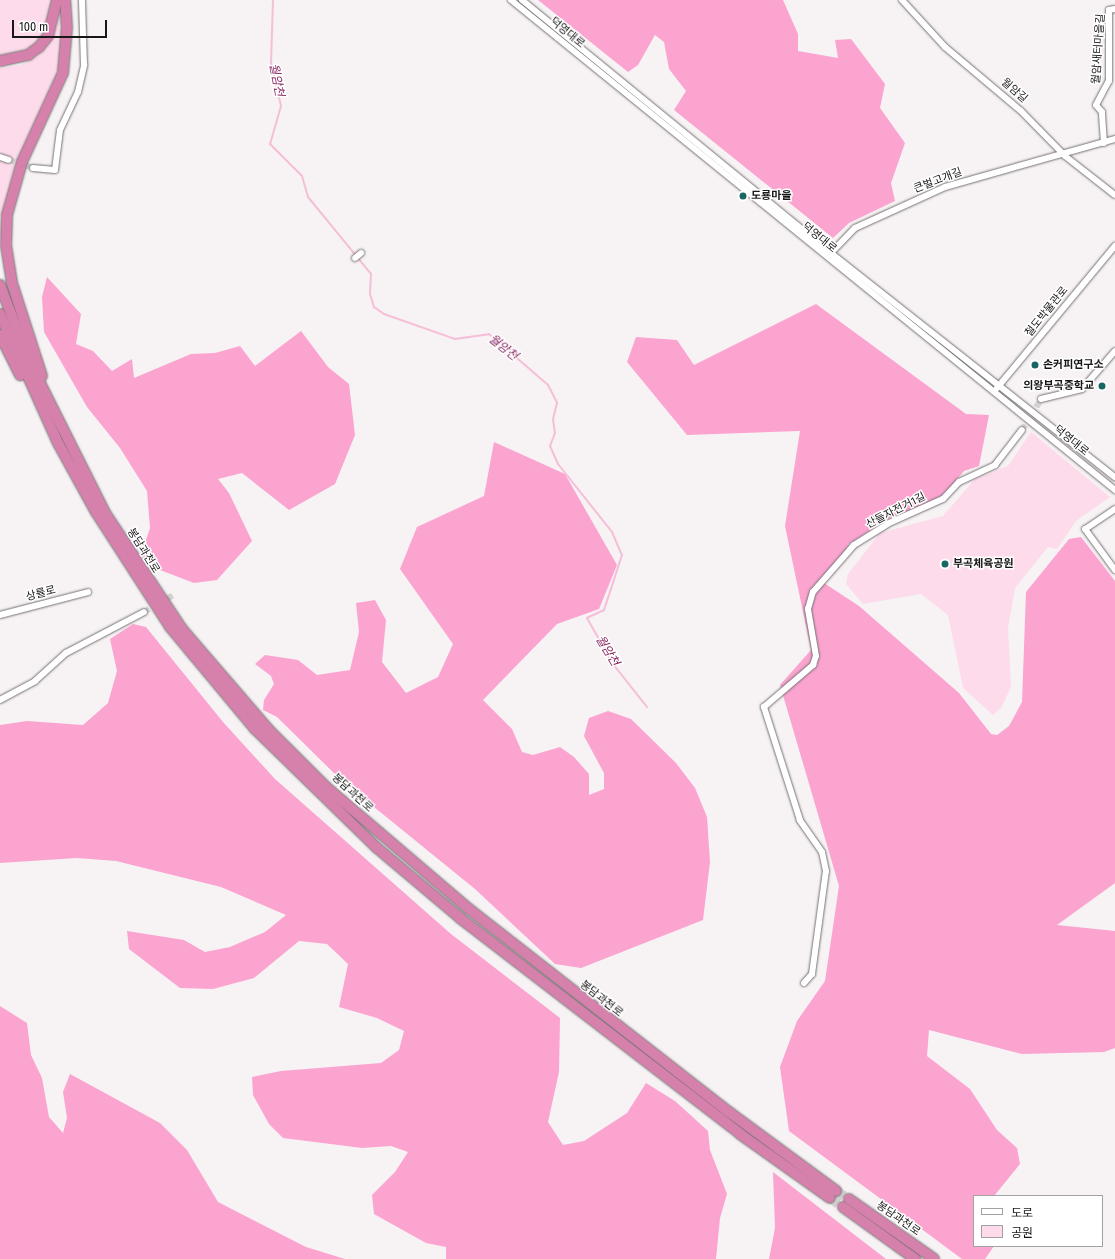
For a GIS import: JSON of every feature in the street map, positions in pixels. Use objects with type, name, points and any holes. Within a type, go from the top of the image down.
[{"type":"highway","points":[[0,61],[28,56],[39,47],[48,36],[57,0]]},
{"type":"highway","points":[[45,405],[12,283],[6,246],[7,215],[13,184],[62,73],[67,27],[65,0]]},
{"type":"highway","name":"봉담과천로","points":[[0,285],[45,405]]},
{"type":"highway","name":"봉담과천로","points":[[0,314],[96,512],[170,627],[255,729],[313,788],[460,918],[722,1120],[833,1195]]},
{"type":"highway","points":[[0,335],[29,394],[45,405]]},
{"type":"highway","name":"봉담과천로","points":[[915,1259],[846,1203],[934,1259]]},
{"type":"street","points":[[33,168],[55,170],[60,130],[78,92],[84,65],[82,0]]},
{"type":"street","name":"덕영대로","points":[[511,0],[829,255],[1000,386],[1115,477]]},
{"type":"street","name":"덕영대로","points":[[522,0],[1115,490]]},
{"type":"street","name":"월암길","points":[[902,0],[945,47],[1021,110],[1065,156],[1115,195]]},
{"type":"street","name":"월암새터마을길","points":[[1104,143],[1102,112],[1096,105],[1109,81],[1109,10],[1115,9]]},
{"type":"street","points":[[1065,156],[1115,139]]},
{"type":"street","name":"큰벌고개길","points":[[829,255],[855,228],[945,187],[1065,156]]},
{"type":"street","points":[[0,157],[9,160]]},
{"type":"street","name":"철도박물관로","points":[[995,391],[1114,249]]},
{"type":"street","points":[[354,258],[361,253]]},
{"type":"street","points":[[1041,399],[1082,389],[1115,351]]},
{"type":"street","name":"산들자전거1길","points":[[804,983],[812,974],[826,871],[822,852],[800,820],[764,707],[813,665],[816,656],[808,609],[814,592],[854,545],[887,524],[943,499],[958,482],[995,465],[1022,430]]},
{"type":"street","points":[[1115,509],[1085,529],[1115,570]]},
{"type":"street","name":"상률로","points":[[0,615],[88,592]]},
{"type":"street","points":[[0,700],[35,681],[66,653],[144,612]]},
{"type":"green space","points":[[0,0],[53,0],[47,26],[32,47],[0,58]]},
{"type":"green space","points":[[62,5],[63,45],[56,79],[13,172],[0,241],[0,68],[21,65],[38,56],[57,27]]},
{"type":"green space","name":"부곡체육공원","points":[[1031,432],[1110,497],[1076,521],[1057,549],[1048,547],[1015,588],[1008,628],[1011,687],[1001,708],[993,715],[963,688],[948,615],[921,594],[863,604],[846,584],[848,574],[880,533],[943,516],[975,479],[1008,466]]},
{"type":"shaded area","points":[[538,0],[783,0],[798,34],[798,51],[838,58],[835,40],[851,39],[885,84],[880,108],[905,143],[891,183],[895,201],[849,223],[833,238],[674,110],[686,91],[669,69],[664,42],[655,35],[638,65],[628,72]]},
{"type":"shaded area","points":[[47,277],[81,314],[76,344],[93,351],[112,371],[132,359],[134,378],[191,354],[215,353],[240,346],[255,366],[301,331],[328,367],[349,384],[355,435],[335,484],[289,510],[242,473],[218,479],[229,493],[252,541],[217,580],[194,583],[160,570],[141,555],[150,528],[147,491],[120,448],[87,407],[44,332],[42,297]]},
{"type":"shaded area","points":[[816,304],[966,414],[989,415],[979,466],[964,471],[942,497],[888,519],[849,544],[824,583],[859,606],[959,693],[991,734],[997,735],[1009,726],[1022,702],[1026,592],[1069,539],[1081,537],[1115,581],[1115,883],[1057,925],[1115,931],[1115,1048],[1104,1052],[1022,1054],[929,1030],[927,1056],[970,1089],[997,1130],[1017,1148],[1020,1164],[995,1195],[973,1195],[973,1247],[993,1247],[985,1259],[962,1259],[789,1131],[780,1067],[797,1021],[825,981],[839,886],[780,685],[811,650],[785,526],[800,431],[687,435],[627,362],[636,337],[677,340],[694,365]]},
{"type":"shaded area","points":[[494,442],[565,474],[617,565],[599,609],[557,624],[483,700],[512,729],[522,752],[533,755],[560,747],[574,757],[589,774],[589,795],[604,789],[604,773],[584,736],[589,718],[608,711],[631,719],[676,763],[695,788],[707,817],[710,862],[703,920],[581,968],[555,964],[475,889],[342,781],[277,717],[263,710],[264,700],[274,684],[271,676],[255,664],[265,655],[298,660],[317,675],[350,670],[359,632],[356,603],[375,600],[386,620],[382,662],[406,693],[438,677],[453,644],[400,569],[417,527],[484,496]]},
{"type":"shaded area","points":[[133,624],[146,627],[223,722],[275,779],[451,934],[560,1018],[559,1072],[548,1122],[563,1145],[584,1141],[627,1113],[646,1083],[675,1101],[708,1131],[710,1150],[727,1194],[720,1218],[716,1259],[446,1259],[446,1247],[426,1243],[374,1214],[372,1195],[395,1172],[408,1152],[391,1146],[362,1148],[283,1138],[269,1124],[253,1095],[252,1077],[281,1071],[381,1063],[399,1050],[404,1031],[377,1018],[339,1007],[348,964],[327,944],[299,941],[254,978],[213,989],[180,988],[129,949],[127,931],[184,940],[205,952],[230,947],[265,932],[286,915],[221,887],[116,861],[77,858],[0,863],[0,725],[27,721],[83,725],[108,703],[117,671],[110,639]]},
{"type":"shaded area","points":[[0,1006],[27,1023],[31,1055],[42,1078],[49,1117],[63,1133],[67,1118],[63,1092],[70,1074],[160,1123],[187,1150],[218,1202],[306,1247],[345,1259],[0,1259]]},
{"type":"shaded area","points":[[773,1172],[886,1259],[769,1259],[775,1228]]},
{"type":"waterway","name":"월암천","points":[[273,0],[271,63],[281,106],[270,144],[302,176],[308,197],[371,274],[370,294],[374,307],[384,314],[455,339],[489,334],[548,385],[557,403],[553,419],[555,433],[550,446],[558,464],[612,532],[622,555],[604,610],[587,618],[613,664],[647,707]]},
{"type":"tunnel","points":[[9,160],[33,168]]},
{"type":"tunnel","points":[[1022,430],[1041,399]]},
{"type":"tunnel","points":[[144,612],[174,595]]},
{"type":"tunnel","points":[[836,1191],[849,1199]]},
{"type":"tunnel","points":[[830,1198],[843,1207]]},
{"type":"place","name":"도룡마을","points":[[743,196]]},
{"type":"place","name":"손커피연구소","points":[[1035,365]]},
{"type":"place","name":"의왕부곡중학교","points":[[1102,386]]},
{"type":"place","name":"부곡체육공원","points":[[945,564]]}]
